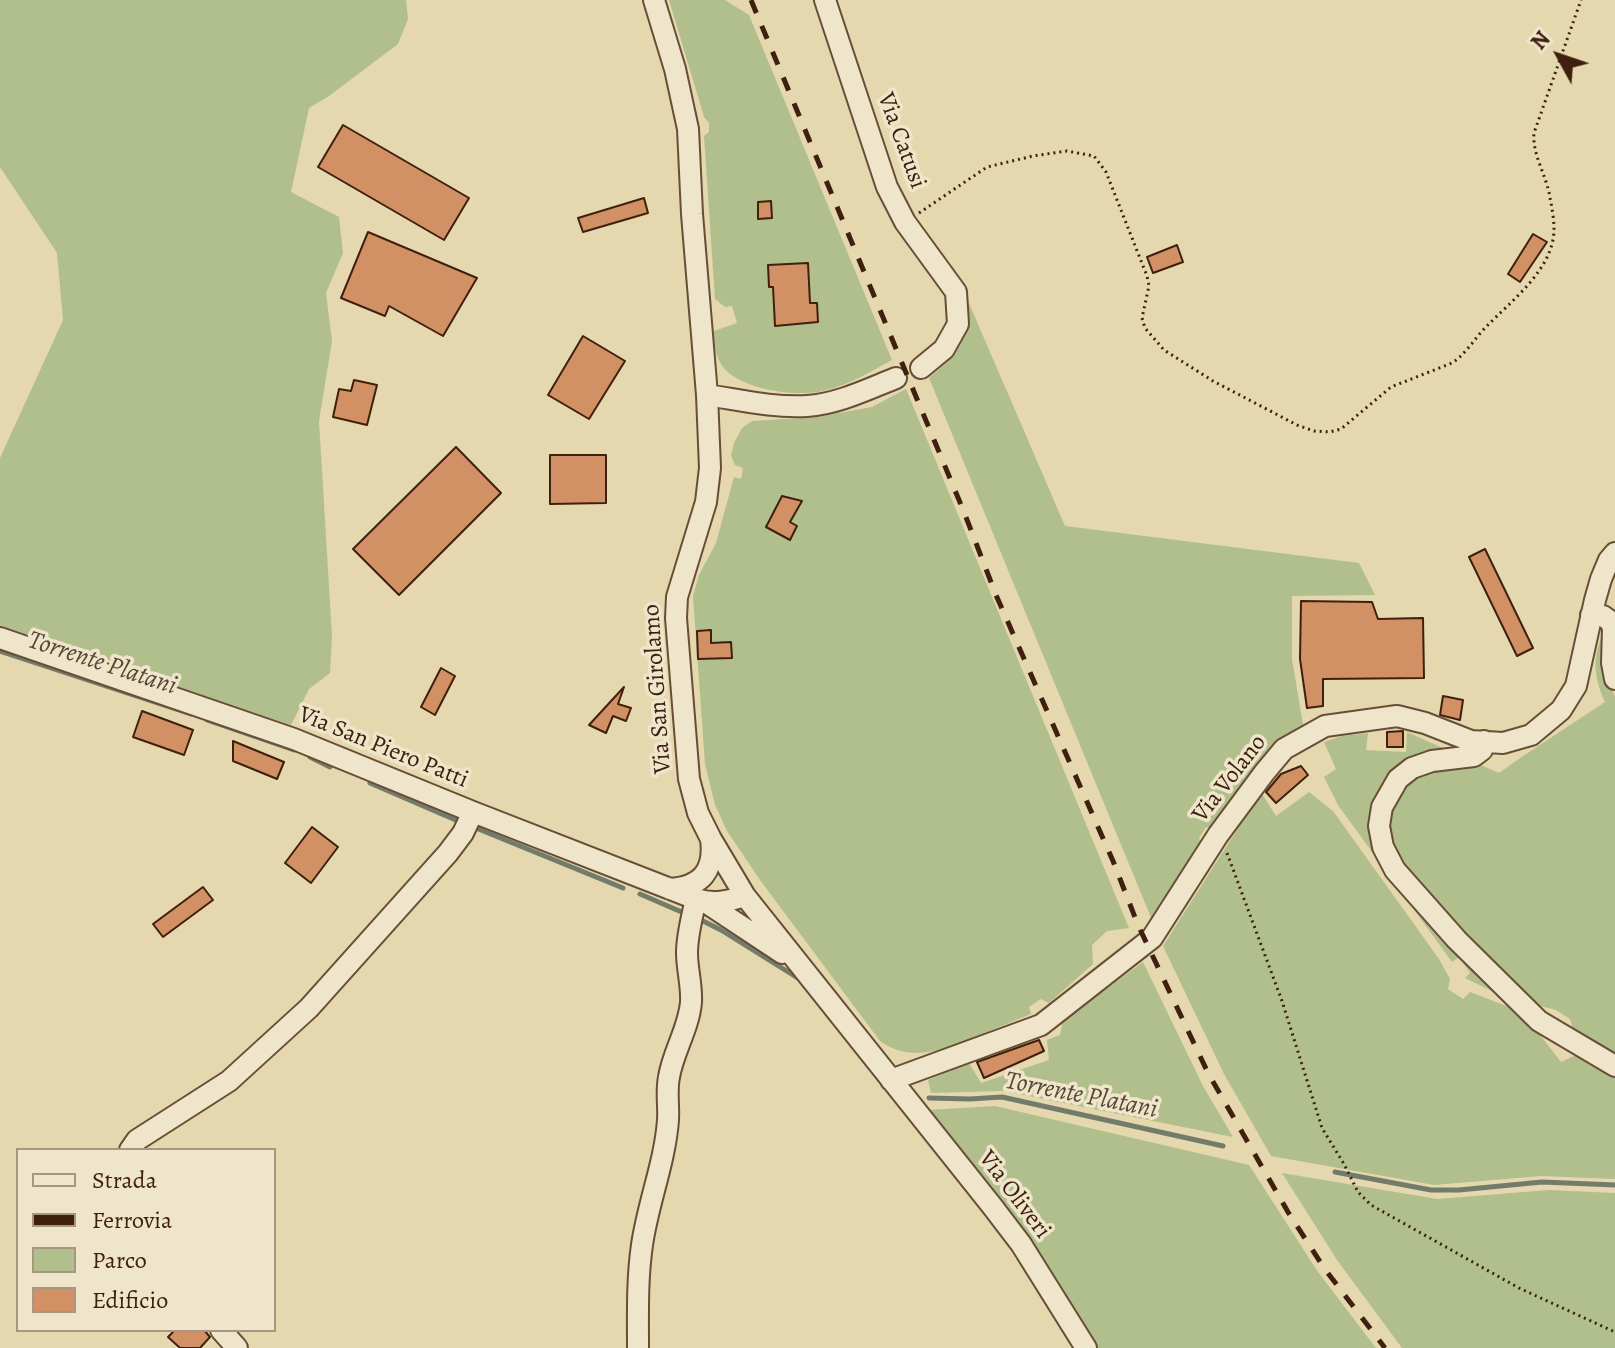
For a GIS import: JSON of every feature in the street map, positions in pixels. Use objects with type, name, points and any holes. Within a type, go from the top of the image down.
[{"type":"street","name":"Via San Girolamo","points":[[654,0],[675,69],[688,129],[707,395],[710,468],[706,502],[682,575],[676,618],[689,779],[698,813],[745,896],[891,1080]]},
{"type":"street","name":"Via Catusi","points":[[825,0],[887,187],[905,222],[956,292],[958,324],[944,349],[921,368]]},
{"type":"street","points":[[707,395],[766,405],[808,406],[846,398],[896,378]]},
{"type":"street","name":"Via Volano","points":[[891,1080],[1041,1025],[1152,938],[1218,835],[1284,749],[1325,726],[1397,716],[1471,741],[1503,743],[1531,735],[1561,710],[1576,686],[1601,579],[1615,553]]},
{"type":"street","points":[[1591,615],[1603,616],[1613,628],[1615,679]]},
{"type":"street","name":"Via San Piero Patti","points":[[0,638],[294,739],[700,901],[726,901],[745,896]]},
{"type":"street","points":[[1484,741],[1482,750],[1474,756],[1432,761],[1412,768],[1398,779],[1382,807],[1379,826],[1383,847],[1395,870],[1457,940],[1539,1021],[1615,1066]]},
{"type":"street","points":[[131,1148],[137,1140],[229,1081],[309,1008],[448,853],[473,812]]},
{"type":"street","points":[[669,889],[694,884],[704,876],[711,865],[711,839]]},
{"type":"street","points":[[638,1348],[642,1243],[668,1119],[667,1093],[673,1056],[691,1001],[687,954],[689,928],[700,901],[801,967]]},
{"type":"street","name":"Via Oliveri","points":[[891,1080],[1021,1244],[1086,1348]]},
{"type":"street","points":[[223,1332],[237,1348]]},
{"type":"path","points":[[905,222],[987,167],[1067,151],[1094,156],[1106,172],[1147,276],[1149,286],[1142,318],[1154,339],[1164,350],[1227,389],[1297,425],[1314,431],[1341,429],[1391,387],[1459,359],[1486,327],[1521,295],[1549,253],[1554,230],[1550,194],[1533,143],[1534,133],[1581,0]]},
{"type":"path","points":[[1231,861],[1282,1001],[1322,1128],[1358,1192],[1371,1205],[1506,1281],[1615,1332]]},
{"type":"green space","points":[[0,0],[406,0],[408,19],[398,44],[309,108],[291,192],[339,217],[343,253],[326,293],[332,341],[319,421],[332,636],[330,673],[309,689],[291,725],[118,670],[113,661],[99,657],[92,661],[0,629],[0,458],[63,320],[57,253],[0,167]]},
{"type":"green space","points":[[669,0],[725,0],[749,15],[892,360],[859,378],[812,393],[784,392],[755,386],[731,375],[720,363],[714,331],[737,323],[732,306],[725,307],[715,299],[704,136],[709,132],[709,123],[704,117]]},
{"type":"green space","points":[[968,301],[1065,526],[1359,563],[1375,595],[1292,596],[1292,659],[1303,725],[1277,743],[1250,772],[1213,828],[1206,827],[1199,838],[1202,844],[1152,920],[929,378],[960,345],[967,326]]},
{"type":"green space","points":[[906,389],[1129,928],[1107,931],[1092,945],[1093,964],[1049,1003],[1041,999],[1029,1007],[1031,1014],[952,1046],[916,1053],[892,1048],[880,1041],[727,831],[715,805],[705,764],[693,596],[699,575],[716,543],[734,477],[741,479],[743,468],[735,465],[731,455],[742,428],[752,421],[817,417],[872,407]]},
{"type":"green space","points":[[1605,629],[1607,676],[1615,697],[1615,1179],[1541,1176],[1434,1185],[1271,1156],[1224,1074],[1163,946],[1261,792],[1276,816],[1309,792],[1333,811],[1439,959],[1450,979],[1448,989],[1463,999],[1470,992],[1535,1017],[1537,1031],[1561,1062],[1574,1056],[1576,1039],[1570,1019],[1556,1010],[1502,996],[1465,978],[1470,973],[1459,957],[1452,962],[1338,805],[1324,777],[1336,769],[1324,742],[1368,733],[1366,750],[1406,752],[1407,732],[1499,773],[1605,702],[1596,666]]},
{"type":"green space","points":[[1143,962],[1203,1086],[1233,1137],[1004,1091],[931,1093],[928,1080],[969,1063],[981,1083],[1049,1060],[1047,1040],[1060,1035],[1063,1021]]},
{"type":"green space","points":[[995,1106],[1249,1165],[1318,1272],[1376,1348],[1095,1348],[928,1110]]},
{"type":"green space","points":[[1282,1173],[1437,1199],[1549,1190],[1615,1193],[1615,1348],[1402,1348],[1337,1260]]},
{"type":"building","points":[[343,125],[469,198],[444,240],[318,167]]},
{"type":"building","points":[[644,198],[648,213],[583,232],[578,218]]},
{"type":"building","points":[[771,201],[772,218],[758,219],[758,202]]},
{"type":"building","points":[[368,232],[477,278],[443,336],[389,306],[385,316],[341,298]]},
{"type":"building","points":[[1533,234],[1547,242],[1520,282],[1508,274]]},
{"type":"building","points":[[1177,245],[1183,262],[1153,273],[1147,257]]},
{"type":"building","points":[[808,263],[810,303],[817,303],[818,322],[775,326],[773,287],[769,287],[768,265]]},
{"type":"building","points":[[583,336],[625,361],[589,419],[548,395]]},
{"type":"building","points":[[354,380],[377,385],[367,425],[333,417],[339,389],[351,391]]},
{"type":"building","points":[[456,447],[501,493],[399,595],[353,549]]},
{"type":"building","points":[[550,455],[606,455],[606,503],[550,504]]},
{"type":"building","points":[[782,496],[802,501],[790,522],[797,526],[790,540],[766,527]]},
{"type":"building","points":[[1485,549],[1533,648],[1517,656],[1469,557]]},
{"type":"building","points":[[1301,601],[1372,602],[1378,619],[1423,618],[1424,678],[1323,679],[1323,706],[1307,708],[1300,659]]},
{"type":"building","points":[[711,630],[711,643],[731,642],[732,658],[698,659],[697,631]]},
{"type":"building","points":[[441,668],[455,676],[435,715],[421,707]]},
{"type":"building","points":[[624,687],[618,704],[631,708],[626,721],[613,716],[606,733],[589,725]]},
{"type":"building","points":[[1443,696],[1463,700],[1460,720],[1440,715]]},
{"type":"building","points":[[142,711],[193,730],[184,755],[133,737]]},
{"type":"building","points":[[1403,731],[1403,747],[1387,747],[1387,732]]},
{"type":"building","points":[[233,741],[284,762],[277,779],[233,761]]},
{"type":"building","points":[[1301,766],[1308,775],[1276,803],[1266,792],[1281,774]]},
{"type":"building","points":[[312,827],[338,847],[311,883],[285,863]]},
{"type":"building","points":[[203,887],[213,900],[163,937],[153,924]]},
{"type":"building","points":[[1039,1040],[1044,1051],[984,1078],[977,1062]]},
{"type":"building","points":[[173,1332],[206,1332],[210,1337],[200,1348],[180,1348],[168,1337]]},
{"type":"waterway","name":"Torrente Platani","points":[[0,651],[191,714]]},
{"type":"waterway","name":"Torrente Platani","points":[[207,720],[294,750]]},
{"type":"waterway","name":"Torrente Platani","points":[[310,757],[330,767]]},
{"type":"waterway","name":"Torrente Platani","points":[[370,783],[458,821]]},
{"type":"waterway","name":"Torrente Platani","points":[[476,828],[623,888]]},
{"type":"waterway","name":"Torrente Platani","points":[[640,894],[684,913]]},
{"type":"waterway","name":"Torrente Platani","points":[[699,919],[801,980]]},
{"type":"waterway","name":"Torrente Platani","points":[[929,1098],[1002,1097],[1223,1146]]},
{"type":"waterway","name":"Torrente Platani","points":[[1335,1172],[1431,1190],[1542,1182],[1615,1185]]},
{"type":"railway","points":[[751,0],[996,595],[1138,925],[1208,1073],[1288,1212],[1324,1268],[1385,1348]]}]
